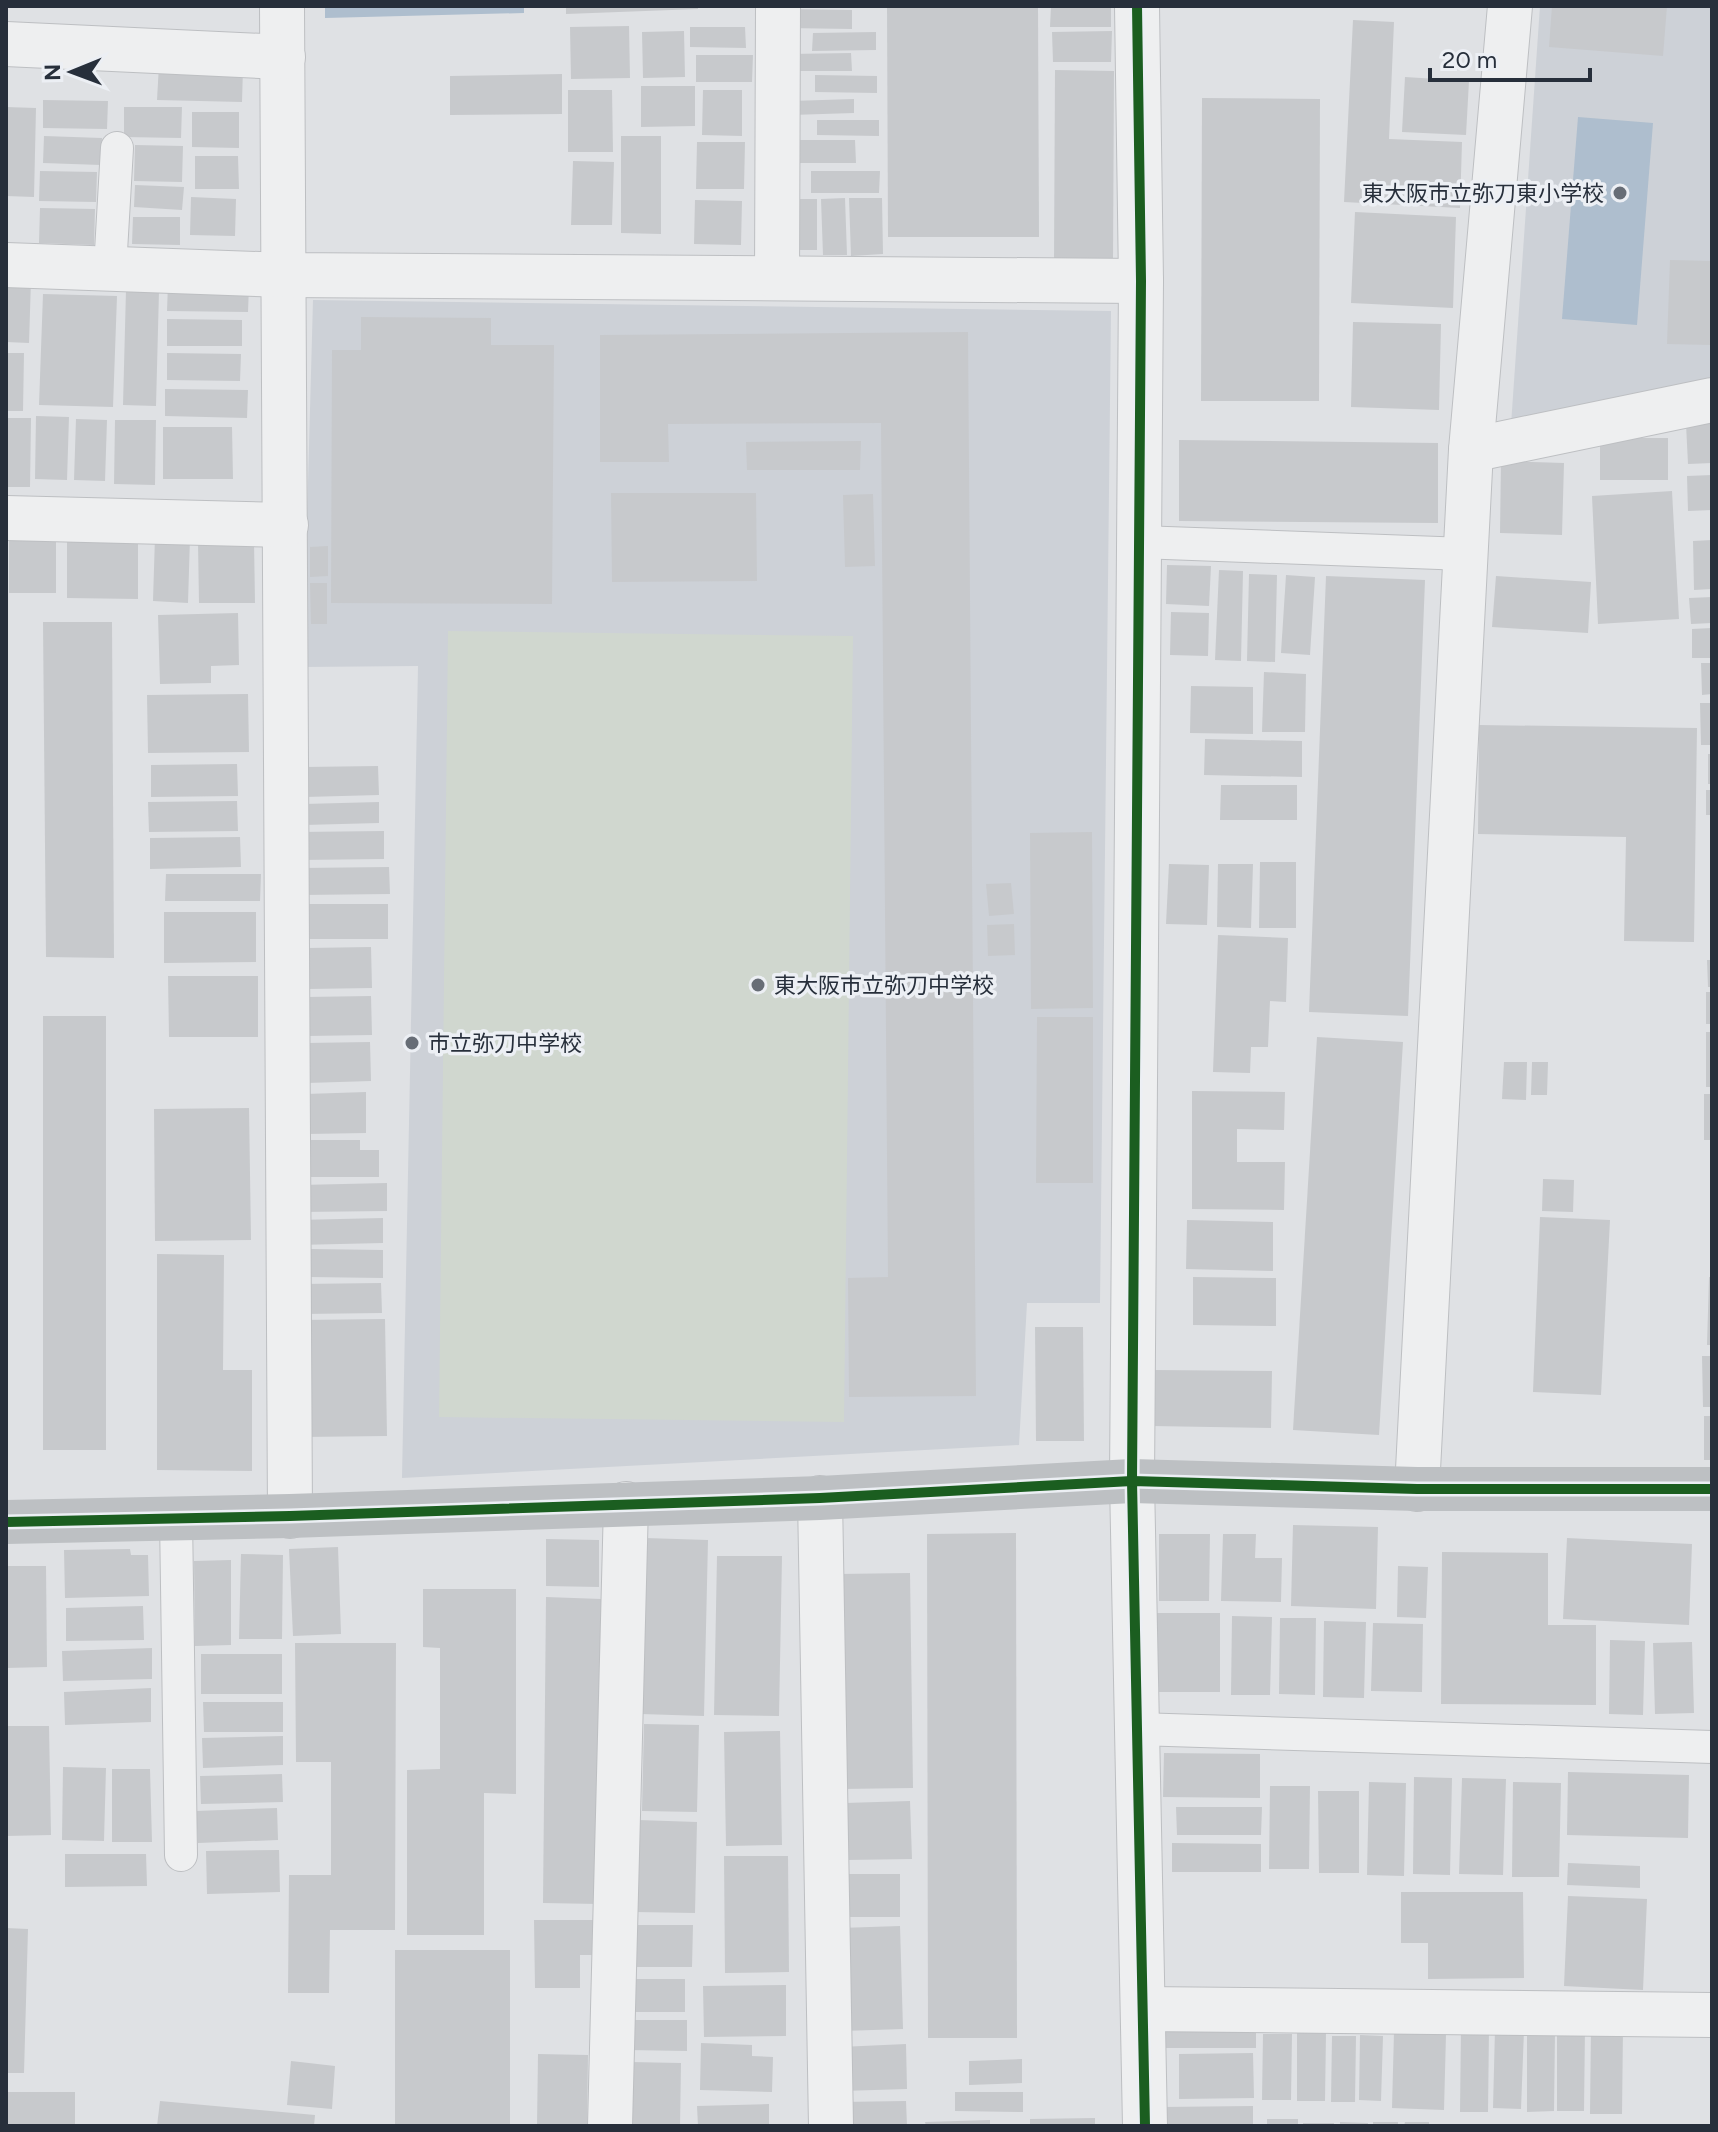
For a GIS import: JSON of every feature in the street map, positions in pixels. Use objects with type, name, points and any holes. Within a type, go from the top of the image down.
[{"type":"street","points":[[282,6],[290,1516]]},
{"type":"street","points":[[777,278],[778,6]]},
{"type":"street","points":[[1137,6],[1141,281],[1132,1481],[1145,2126]]},
{"type":"street","points":[[1417,1489],[1471,450],[1510,6]]},
{"type":"street","points":[[6,44],[283,57]]},
{"type":"street","points":[[6,265],[285,275],[1141,281]]},
{"type":"street","points":[[1471,450],[1712,400]]},
{"type":"street","points":[[6,518],[286,525]]},
{"type":"street","points":[[6,1522],[820,1498],[1132,1481],[1417,1489],[1712,1489]]},
{"type":"street","points":[[820,1498],[831,2126]]},
{"type":"street","points":[[610,2126],[626,1504]]},
{"type":"street","points":[[1143,2009],[1712,2015]]},
{"type":"lane","points":[[110,269],[117,148]]},
{"type":"lane","points":[[1139,542],[1466,554]]},
{"type":"lane","points":[[176,1518],[181,1855]]},
{"type":"lane","points":[[1137,1729],[1712,1747]]},
{"type":"shaded area","name":"東大阪市立弥刀東小学校","points":[[1540,6],[1712,6],[1712,381],[1511,425]]},
{"type":"shaded area","name":"東大阪市立弥刀中学校","points":[[313,300],[1111,311],[1100,1303],[1027,1303],[1019,1445],[402,1478],[418,666],[303,667]]},
{"type":"shaded area","points":[[448,631],[853,636],[844,1422],[439,1417]]},
{"type":"water","points":[[325,6],[524,6],[524,13],[325,18]]},
{"type":"water","points":[[1578,117],[1653,123],[1637,325],[1562,319]]},
{"type":"building","points":[[566,6],[698,6],[698,9],[566,14]]},
{"type":"building","points":[[887,6],[1038,6],[1039,237],[888,237]]},
{"type":"building","points":[[1051,6],[1111,6],[1111,27],[1050,27]]},
{"type":"building","points":[[1552,6],[1667,6],[1663,56],[1549,47]]},
{"type":"building","points":[[787,9],[852,10],[852,29],[786,28]]},
{"type":"building","points":[[1353,20],[1394,22],[1389,139],[1462,142],[1460,208],[1344,202]]},
{"type":"building","points":[[629,26],[630,78],[571,79],[570,27]]},
{"type":"building","points":[[690,27],[745,27],[746,48],[690,47]]},
{"type":"building","points":[[684,31],[685,77],[643,78],[642,32]]},
{"type":"building","points":[[1112,31],[1111,62],[1053,62],[1052,32]]},
{"type":"building","points":[[876,32],[876,50],[812,51],[813,33]]},
{"type":"building","points":[[851,53],[852,71],[790,71],[790,54]]},
{"type":"building","points":[[696,55],[753,55],[752,82],[696,82]]},
{"type":"building","points":[[159,65],[243,68],[242,102],[157,100]]},
{"type":"building","points":[[1055,70],[1114,71],[1113,260],[1054,259]]},
{"type":"building","points":[[562,74],[562,114],[450,115],[450,76]]},
{"type":"building","points":[[815,75],[877,76],[877,93],[815,92]]},
{"type":"building","points":[[1405,77],[1469,81],[1466,135],[1402,132]]},
{"type":"building","points":[[641,86],[695,86],[695,126],[641,127]]},
{"type":"building","points":[[568,90],[612,90],[613,152],[568,152]]},
{"type":"building","points":[[703,90],[742,90],[742,136],[702,135]]},
{"type":"building","points":[[1202,98],[1320,99],[1319,401],[1201,401]]},
{"type":"building","points":[[854,99],[854,113],[791,115],[791,101]]},
{"type":"building","points":[[43,100],[108,101],[107,129],[43,128]]},
{"type":"building","points":[[6,107],[36,108],[34,197],[6,196]]},
{"type":"building","points":[[124,107],[182,107],[181,138],[124,137]]},
{"type":"building","points":[[192,112],[239,112],[239,148],[192,147]]},
{"type":"building","points":[[817,120],[879,120],[879,136],[817,135]]},
{"type":"building","points":[[44,136],[102,138],[101,165],[43,163]]},
{"type":"building","points":[[621,136],[661,136],[661,234],[621,233]]},
{"type":"building","points":[[789,140],[855,140],[856,163],[788,163]]},
{"type":"building","points":[[697,142],[745,142],[744,189],[696,189]]},
{"type":"building","points":[[135,145],[183,146],[182,182],[134,181]]},
{"type":"building","points":[[195,156],[238,156],[239,189],[195,189]]},
{"type":"building","points":[[573,161],[614,162],[612,225],[571,225]]},
{"type":"building","points":[[40,171],[97,172],[96,202],[39,201]]},
{"type":"building","points":[[811,171],[880,171],[879,193],[811,193]]},
{"type":"building","points":[[135,185],[184,187],[182,210],[134,207]]},
{"type":"building","points":[[191,197],[236,199],[235,236],[190,235]]},
{"type":"building","points":[[845,198],[847,255],[823,255],[821,199]]},
{"type":"building","points":[[849,198],[882,198],[883,254],[851,256]]},
{"type":"building","points":[[786,199],[817,199],[817,250],[786,250]]},
{"type":"building","points":[[695,200],[742,201],[741,245],[694,244]]},
{"type":"building","points":[[40,208],[95,209],[94,245],[39,243]]},
{"type":"building","points":[[1355,212],[1456,217],[1453,308],[1351,303]]},
{"type":"building","points":[[133,217],[180,217],[180,245],[132,244]]},
{"type":"building","points":[[1670,260],[1712,261],[1711,345],[1667,344]]},
{"type":"building","points":[[6,279],[31,279],[29,343],[6,342]]},
{"type":"building","points":[[168,284],[249,285],[248,312],[167,311]]},
{"type":"building","points":[[126,290],[159,291],[156,406],[123,405]]},
{"type":"building","points":[[43,294],[117,296],[113,407],[39,405]]},
{"type":"building","points":[[361,317],[491,318],[491,345],[554,345],[552,604],[331,603],[332,350],[361,350]]},
{"type":"building","points":[[167,319],[242,320],[242,346],[167,346]]},
{"type":"building","points":[[1353,322],[1441,324],[1439,410],[1351,407]]},
{"type":"building","points":[[968,332],[976,1396],[849,1397],[848,1278],[888,1277],[881,423],[668,424],[669,462],[600,462],[600,335]]},
{"type":"building","points":[[6,353],[24,353],[23,411],[6,411]]},
{"type":"building","points":[[167,353],[241,354],[240,381],[167,380]]},
{"type":"building","points":[[165,389],[248,390],[247,418],[165,416]]},
{"type":"building","points":[[36,416],[69,417],[67,480],[35,479]]},
{"type":"building","points":[[6,418],[31,418],[30,487],[6,487]]},
{"type":"building","points":[[76,419],[107,420],[105,481],[74,480]]},
{"type":"building","points":[[115,420],[156,420],[155,485],[114,484]]},
{"type":"building","points":[[1686,424],[1712,424],[1712,463],[1688,464]]},
{"type":"building","points":[[163,427],[232,427],[233,479],[163,479]]},
{"type":"building","points":[[1600,438],[1668,438],[1668,480],[1600,480]]},
{"type":"building","points":[[1179,440],[1438,443],[1438,523],[1179,521]]},
{"type":"building","points":[[861,441],[860,470],[747,470],[746,442]]},
{"type":"building","points":[[1501,461],[1564,463],[1562,535],[1500,533]]},
{"type":"building","points":[[1712,475],[1712,510],[1688,511],[1687,476]]},
{"type":"building","points":[[1672,491],[1679,619],[1598,624],[1592,496]]},
{"type":"building","points":[[611,493],[756,493],[757,581],[612,582]]},
{"type":"building","points":[[873,494],[875,566],[845,567],[843,495]]},
{"type":"building","points":[[9,536],[56,536],[56,593],[9,593]]},
{"type":"building","points":[[155,536],[190,537],[188,603],[153,601]]},
{"type":"building","points":[[67,538],[138,538],[138,599],[67,598]]},
{"type":"building","points":[[1712,540],[1712,589],[1694,590],[1693,541]]},
{"type":"building","points":[[254,541],[255,603],[199,603],[198,542]]},
{"type":"building","points":[[328,546],[328,576],[310,577],[310,547]]},
{"type":"building","points":[[1167,565],[1211,566],[1209,606],[1166,604]]},
{"type":"building","points":[[1219,570],[1243,571],[1241,661],[1215,660]]},
{"type":"building","points":[[1249,574],[1277,575],[1275,662],[1247,661]]},
{"type":"building","points":[[1286,575],[1315,577],[1310,655],[1281,653]]},
{"type":"building","points":[[1326,576],[1425,580],[1408,1016],[1309,1012]]},
{"type":"building","points":[[1496,576],[1591,582],[1588,633],[1492,627]]},
{"type":"building","points":[[310,583],[327,583],[327,624],[311,624]]},
{"type":"building","points":[[1712,597],[1712,623],[1691,624],[1689,598]]},
{"type":"building","points":[[1171,612],[1209,613],[1208,656],[1170,655]]},
{"type":"building","points":[[238,613],[239,665],[211,666],[211,683],[160,684],[158,615]]},
{"type":"building","points":[[43,622],[112,622],[114,958],[46,957]]},
{"type":"building","points":[[1712,628],[1712,658],[1692,658],[1692,629]]},
{"type":"building","points":[[1701,663],[1712,663],[1712,694],[1702,695]]},
{"type":"building","points":[[1264,672],[1306,674],[1305,732],[1262,732]]},
{"type":"building","points":[[1191,686],[1253,687],[1253,734],[1190,733]]},
{"type":"building","points":[[248,694],[249,752],[148,753],[147,695]]},
{"type":"building","points":[[1700,703],[1712,703],[1712,745],[1701,745]]},
{"type":"building","points":[[1479,725],[1697,728],[1694,942],[1624,941],[1626,837],[1478,834]]},
{"type":"building","points":[[1205,739],[1302,741],[1302,777],[1204,775]]},
{"type":"building","points":[[1708,754],[1712,754],[1712,784],[1708,784]]},
{"type":"building","points":[[237,764],[238,796],[151,797],[151,765]]},
{"type":"building","points":[[378,766],[379,795],[305,797],[305,767]]},
{"type":"building","points":[[1221,785],[1297,785],[1297,820],[1220,820]]},
{"type":"building","points":[[1706,790],[1712,790],[1712,815],[1706,815]]},
{"type":"building","points":[[237,801],[238,831],[149,832],[148,802]]},
{"type":"building","points":[[379,802],[379,823],[304,825],[304,804]]},
{"type":"building","points":[[384,831],[384,859],[299,860],[299,832]]},
{"type":"building","points":[[1092,832],[1093,1008],[1031,1009],[1030,833]]},
{"type":"building","points":[[240,837],[241,867],[150,869],[150,838]]},
{"type":"building","points":[[1260,862],[1296,862],[1296,928],[1259,928]]},
{"type":"building","points":[[1169,864],[1209,865],[1207,925],[1166,924]]},
{"type":"building","points":[[1218,864],[1253,864],[1251,928],[1217,927]]},
{"type":"building","points":[[389,867],[390,894],[301,895],[301,868]]},
{"type":"building","points":[[166,874],[261,874],[260,901],[165,901]]},
{"type":"building","points":[[1011,883],[1014,914],[989,916],[986,884]]},
{"type":"building","points":[[303,904],[388,904],[388,939],[303,939]]},
{"type":"building","points":[[164,912],[256,912],[256,962],[164,963]]},
{"type":"building","points":[[1014,924],[1015,955],[988,956],[987,925]]},
{"type":"building","points":[[1218,935],[1288,938],[1286,1002],[1270,1001],[1268,1047],[1251,1047],[1250,1073],[1213,1072]]},
{"type":"building","points":[[371,947],[372,988],[308,989],[307,948]]},
{"type":"building","points":[[1707,960],[1712,960],[1712,987],[1708,987]]},
{"type":"building","points":[[168,976],[258,976],[258,1037],[169,1037]]},
{"type":"building","points":[[1706,992],[1712,992],[1712,1024],[1706,1024]]},
{"type":"building","points":[[371,996],[372,1035],[307,1036],[306,997]]},
{"type":"building","points":[[43,1016],[106,1016],[106,1450],[43,1450]]},
{"type":"building","points":[[1037,1017],[1093,1017],[1093,1183],[1036,1183]]},
{"type":"building","points":[[1706,1032],[1712,1032],[1712,1087],[1706,1087]]},
{"type":"building","points":[[1317,1037],[1403,1042],[1379,1435],[1293,1430]]},
{"type":"building","points":[[370,1042],[371,1081],[307,1083],[306,1043]]},
{"type":"building","points":[[1504,1062],[1527,1062],[1526,1100],[1502,1099]]},
{"type":"building","points":[[1532,1062],[1548,1062],[1547,1095],[1531,1095]]},
{"type":"building","points":[[1192,1091],[1285,1092],[1284,1130],[1237,1129],[1237,1162],[1285,1162],[1284,1210],[1192,1209]]},
{"type":"building","points":[[366,1092],[366,1133],[307,1134],[306,1094]]},
{"type":"building","points":[[1704,1094],[1712,1094],[1712,1140],[1704,1140]]},
{"type":"building","points":[[249,1108],[251,1240],[155,1241],[154,1109]]},
{"type":"building","points":[[299,1140],[360,1140],[360,1150],[379,1150],[379,1177],[300,1177]]},
{"type":"building","points":[[1543,1179],[1574,1180],[1573,1212],[1542,1211]]},
{"type":"building","points":[[387,1183],[387,1211],[300,1212],[300,1185]]},
{"type":"building","points":[[1540,1217],[1610,1220],[1601,1395],[1533,1392]]},
{"type":"building","points":[[383,1218],[383,1243],[297,1245],[297,1220]]},
{"type":"building","points":[[1187,1220],[1273,1222],[1273,1271],[1186,1269]]},
{"type":"building","points":[[311,1249],[383,1250],[383,1278],[310,1277]]},
{"type":"building","points":[[157,1254],[224,1255],[223,1370],[252,1370],[252,1471],[157,1470]]},
{"type":"building","points":[[1193,1277],[1276,1278],[1276,1326],[1193,1325]]},
{"type":"building","points":[[1709,1277],[1712,1277],[1712,1345],[1707,1345]]},
{"type":"building","points":[[381,1283],[382,1313],[302,1314],[301,1284]]},
{"type":"building","points":[[385,1319],[387,1436],[302,1437],[301,1320]]},
{"type":"building","points":[[1035,1327],[1083,1327],[1084,1441],[1036,1441]]},
{"type":"building","points":[[1702,1356],[1712,1356],[1712,1407],[1703,1407]]},
{"type":"building","points":[[1153,1370],[1272,1371],[1271,1428],[1152,1426]]},
{"type":"building","points":[[1704,1416],[1712,1416],[1712,1460],[1704,1460]]},
{"type":"building","points":[[1293,1525],[1378,1527],[1376,1609],[1291,1606]]},
{"type":"building","points":[[1016,1533],[1017,2038],[928,2038],[927,1534]]},
{"type":"building","points":[[1159,1534],[1210,1534],[1209,1601],[1159,1601]]},
{"type":"building","points":[[1223,1534],[1256,1534],[1255,1558],[1282,1558],[1281,1602],[1221,1601]]},
{"type":"building","points":[[645,1538],[708,1540],[704,1716],[641,1714]]},
{"type":"building","points":[[1567,1538],[1692,1544],[1689,1625],[1563,1619]]},
{"type":"building","points":[[546,1539],[599,1540],[599,1587],[546,1586]]},
{"type":"building","points":[[338,1547],[341,1634],[293,1636],[289,1549]]},
{"type":"building","points":[[130,1549],[131,1555],[148,1555],[149,1596],[65,1598],[64,1550]]},
{"type":"building","points":[[1442,1552],[1548,1553],[1548,1625],[1596,1625],[1596,1705],[1441,1704]]},
{"type":"building","points":[[241,1554],[283,1555],[282,1639],[239,1639]]},
{"type":"building","points":[[717,1556],[782,1556],[779,1716],[714,1715]]},
{"type":"building","points":[[231,1560],[231,1645],[195,1646],[194,1561]]},
{"type":"building","points":[[6,1566],[46,1566],[47,1667],[6,1668]]},
{"type":"building","points":[[1398,1566],[1428,1567],[1426,1618],[1397,1617]]},
{"type":"building","points":[[910,1573],[913,1788],[841,1789],[838,1574]]},
{"type":"building","points":[[423,1589],[516,1589],[516,1794],[484,1793],[484,1935],[407,1935],[407,1770],[440,1769],[440,1648],[423,1647]]},
{"type":"building","points":[[546,1597],[601,1599],[598,1904],[543,1903]]},
{"type":"building","points":[[143,1606],[144,1640],[66,1641],[66,1608]]},
{"type":"building","points":[[1157,1613],[1220,1613],[1220,1692],[1157,1692]]},
{"type":"building","points":[[1232,1616],[1272,1617],[1270,1695],[1231,1695]]},
{"type":"building","points":[[1280,1618],[1316,1618],[1315,1695],[1279,1694]]},
{"type":"building","points":[[1324,1621],[1366,1622],[1364,1698],[1323,1697]]},
{"type":"building","points":[[1373,1623],[1423,1624],[1422,1692],[1371,1691]]},
{"type":"building","points":[[1610,1640],[1645,1641],[1643,1715],[1609,1714]]},
{"type":"building","points":[[1692,1642],[1694,1713],[1655,1714],[1653,1643]]},
{"type":"building","points":[[295,1643],[396,1643],[395,1930],[330,1930],[329,1993],[288,1993],[289,1875],[331,1875],[331,1762],[296,1762]]},
{"type":"building","points":[[152,1648],[152,1679],[63,1681],[62,1651]]},
{"type":"building","points":[[201,1654],[282,1654],[282,1694],[201,1694]]},
{"type":"building","points":[[151,1688],[151,1722],[65,1725],[64,1692]]},
{"type":"building","points":[[203,1702],[283,1702],[283,1732],[204,1732]]},
{"type":"building","points":[[644,1724],[699,1725],[697,1812],[642,1811]]},
{"type":"building","points":[[6,1726],[49,1726],[51,1835],[6,1836]]},
{"type":"building","points":[[780,1731],[782,1845],[726,1846],[724,1732]]},
{"type":"building","points":[[283,1736],[283,1765],[203,1768],[202,1738]]},
{"type":"building","points":[[1164,1753],[1260,1754],[1260,1798],[1163,1797]]},
{"type":"building","points":[[63,1767],[106,1768],[104,1841],[62,1840]]},
{"type":"building","points":[[112,1769],[150,1769],[152,1842],[112,1842]]},
{"type":"building","points":[[1568,1772],[1689,1775],[1688,1838],[1567,1835]]},
{"type":"building","points":[[282,1774],[283,1802],[201,1804],[200,1776]]},
{"type":"building","points":[[1414,1777],[1452,1778],[1450,1875],[1413,1874]]},
{"type":"building","points":[[1462,1778],[1506,1779],[1503,1875],[1459,1874]]},
{"type":"building","points":[[1369,1782],[1406,1783],[1404,1876],[1367,1875]]},
{"type":"building","points":[[1513,1782],[1561,1783],[1559,1877],[1512,1877]]},
{"type":"building","points":[[1270,1786],[1310,1786],[1309,1869],[1269,1869]]},
{"type":"building","points":[[1318,1791],[1359,1791],[1359,1873],[1319,1873]]},
{"type":"building","points":[[910,1801],[912,1859],[846,1860],[845,1803]]},
{"type":"building","points":[[1176,1807],[1262,1807],[1261,1835],[1177,1835]]},
{"type":"building","points":[[277,1808],[278,1840],[198,1843],[196,1811]]},
{"type":"building","points":[[638,1820],[697,1822],[695,1913],[635,1912]]},
{"type":"building","points":[[1172,1843],[1261,1844],[1261,1872],[1172,1872]]},
{"type":"building","points":[[279,1850],[280,1892],[207,1894],[206,1851]]},
{"type":"building","points":[[65,1854],[146,1854],[147,1886],[65,1887]]},
{"type":"building","points":[[724,1856],[788,1856],[789,1972],[725,1973]]},
{"type":"building","points":[[1568,1863],[1640,1866],[1640,1888],[1567,1885]]},
{"type":"building","points":[[843,1874],[900,1874],[900,1917],[843,1917]]},
{"type":"building","points":[[1401,1892],[1523,1892],[1524,1978],[1428,1979],[1428,1943],[1401,1943]]},
{"type":"building","points":[[1568,1896],[1647,1899],[1643,1990],[1564,1986]]},
{"type":"building","points":[[534,1920],[594,1920],[594,1955],[580,1955],[580,1988],[535,1988]]},
{"type":"building","points":[[633,1925],[693,1925],[692,1967],[633,1967]]},
{"type":"building","points":[[900,1926],[903,2029],[843,2031],[840,1928]]},
{"type":"building","points":[[6,1928],[28,1929],[24,2073],[6,2073]]},
{"type":"building","points":[[395,1950],[510,1950],[510,2126],[395,2126]]},
{"type":"building","points":[[627,1979],[685,1979],[685,2012],[626,2012]]},
{"type":"building","points":[[786,1985],[786,2036],[704,2037],[703,1986]]},
{"type":"building","points":[[1162,2016],[1256,2016],[1256,2048],[1162,2048]]},
{"type":"building","points":[[627,2020],[687,2020],[687,2051],[628,2050]]},
{"type":"building","points":[[1585,2027],[1584,2111],[1557,2111],[1557,2028]]},
{"type":"building","points":[[1591,2027],[1623,2028],[1622,2114],[1590,2114]]},
{"type":"building","points":[[1461,2028],[1489,2028],[1488,2112],[1460,2112]]},
{"type":"building","points":[[1495,2029],[1524,2030],[1521,2109],[1493,2108]]},
{"type":"building","points":[[1527,2030],[1555,2031],[1554,2111],[1527,2112]]},
{"type":"building","points":[[1326,2032],[1325,2101],[1297,2101],[1297,2033]]},
{"type":"building","points":[[1394,2032],[1446,2034],[1444,2110],[1392,2108]]},
{"type":"building","points":[[1263,2034],[1292,2034],[1291,2100],[1262,2100]]},
{"type":"building","points":[[1360,2035],[1383,2036],[1381,2101],[1359,2100]]},
{"type":"building","points":[[1332,2036],[1356,2036],[1355,2102],[1331,2102]]},
{"type":"building","points":[[701,2043],[752,2045],[752,2056],[773,2057],[772,2092],[700,2090]]},
{"type":"building","points":[[906,2044],[907,2089],[842,2091],[840,2047]]},
{"type":"building","points":[[1253,2053],[1254,2098],[1179,2099],[1179,2054]]},
{"type":"building","points":[[538,2054],[588,2055],[587,2126],[537,2126]]},
{"type":"building","points":[[1022,2059],[1022,2083],[969,2085],[969,2061]]},
{"type":"building","points":[[291,2061],[335,2066],[332,2109],[287,2105]]},
{"type":"building","points":[[630,2062],[681,2063],[680,2126],[629,2126]]},
{"type":"building","points":[[6,2092],[75,2092],[75,2126],[6,2126]]},
{"type":"building","points":[[955,2092],[1023,2092],[1023,2112],[955,2111]]},
{"type":"building","points":[[160,2101],[315,2115],[314,2126],[157,2126]]},
{"type":"building","points":[[906,2101],[907,2126],[841,2126],[841,2102]]},
{"type":"building","points":[[769,2104],[769,2126],[698,2126],[697,2106]]},
{"type":"building","points":[[1253,2106],[1253,2126],[1162,2126],[1162,2107]]},
{"type":"building","points":[[1095,2118],[1095,2126],[1030,2126],[1030,2119]]},
{"type":"building","points":[[1267,2119],[1298,2119],[1298,2126],[1267,2126]]},
{"type":"building","points":[[990,2120],[990,2126],[926,2126],[925,2122]]},
{"type":"building","points":[[1340,2122],[1368,2123],[1368,2126],[1340,2126]]},
{"type":"building","points":[[1373,2122],[1398,2122],[1398,2126],[1373,2126]]},
{"type":"building","points":[[1405,2122],[1429,2122],[1429,2126],[1404,2126]]},
{"type":"building","points":[[1303,2123],[1334,2123],[1334,2126],[1303,2126]]},
{"type":"cycle path","points":[[1137,6],[1141,281],[1132,1481],[1145,2126]]},
{"type":"cycle path","points":[[6,1522],[820,1498],[1132,1481],[1417,1489],[1712,1489]]},
{"type":"place","name":"東大阪市立弥刀東小学校","points":[[1620,193]]},
{"type":"place","name":"東大阪市立弥刀中学校","points":[[758,985]]},
{"type":"place","name":"市立弥刀中学校","points":[[412,1043]]}]
